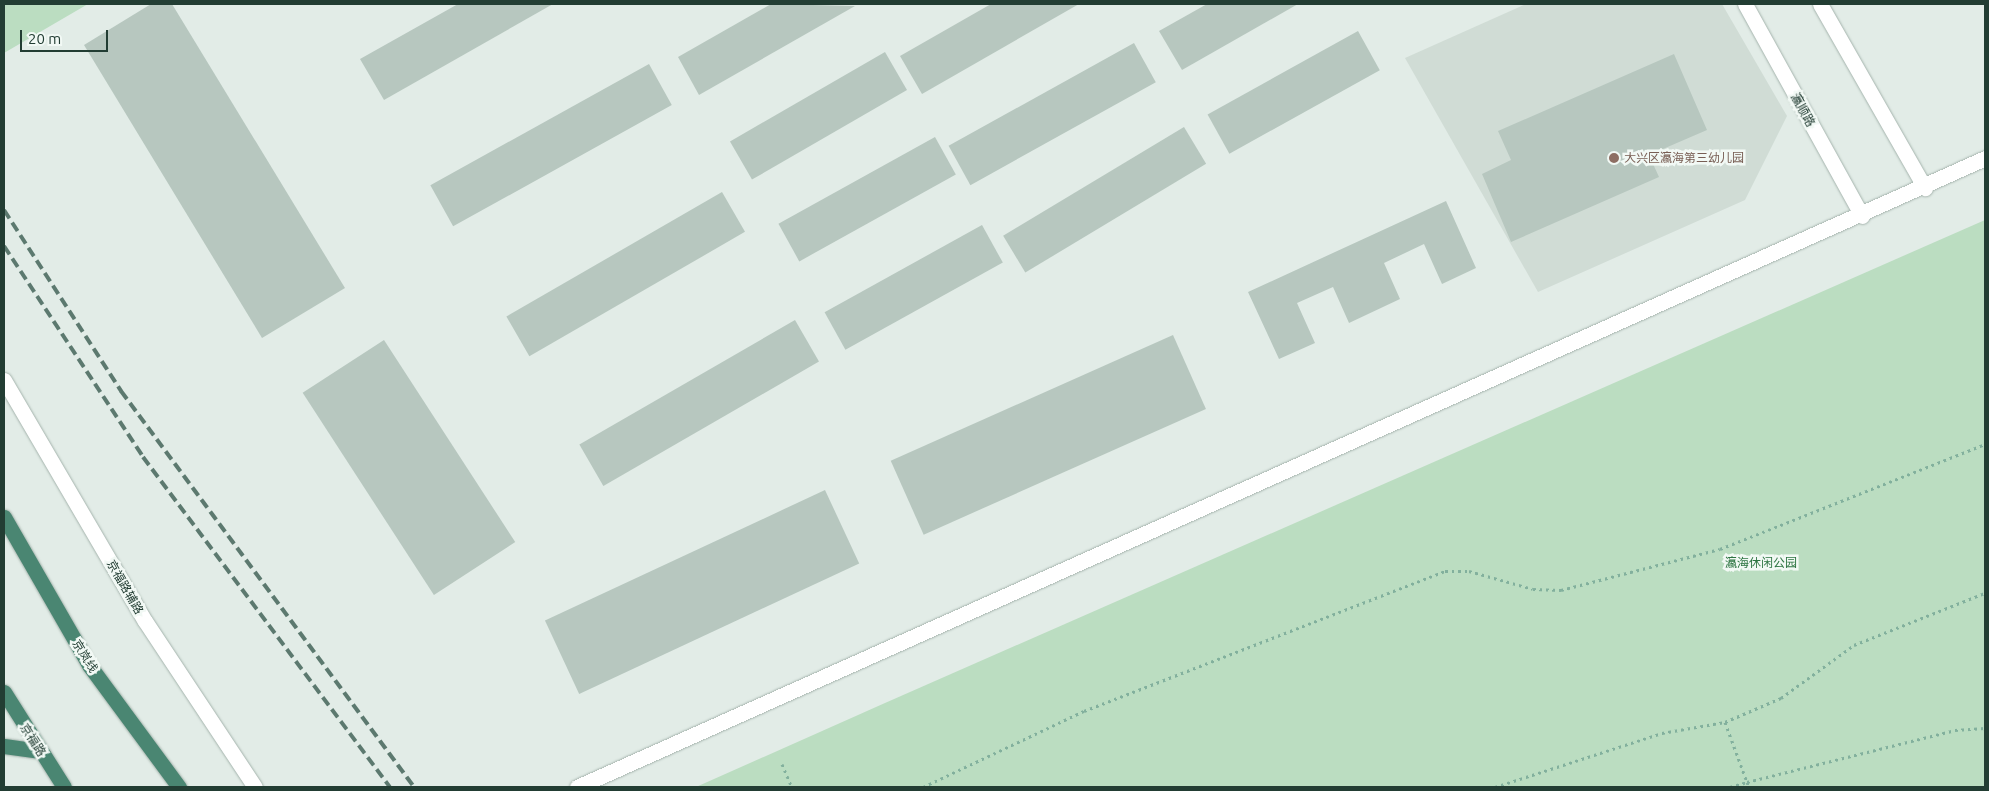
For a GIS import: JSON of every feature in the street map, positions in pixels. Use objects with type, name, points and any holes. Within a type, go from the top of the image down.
[{"type":"highway","name":"京岚线","points":[[4,517],[89,665],[179,787]]},
{"type":"highway","name":"京福路","points":[[4,692],[64,787]]},
{"type":"highway","points":[[4,746],[40,751]]},
{"type":"street","name":"瀛顺路","points":[[1745,4],[1862,216]]},
{"type":"street","points":[[1820,4],[1925,188]]},
{"type":"street","points":[[577,787],[1925,188],[1985,158]]},
{"type":"street","name":"京福路辅路","points":[[4,380],[145,621],[255,787]]},
{"type":"path","points":[[922,787],[1084,711],[1445,571],[1469,571],[1533,589],[1561,590],[1728,546],[1985,444]]},
{"type":"path","points":[[1495,787],[1662,733],[1724,722],[1781,698],[1854,645],[1985,593]]},
{"type":"path","points":[[1724,722],[1749,787]]},
{"type":"path","points":[[1730,787],[1955,730],[1985,728]]},
{"type":"path","points":[[782,764],[792,787]]},
{"type":"shaded area","name":"大兴区瀛海第三幼儿园","points":[[1526,4],[1722,4],[1787,116],[1745,200],[1538,292],[1405,58]]},
{"type":"green space","points":[[4,4],[88,4],[4,53]]},
{"type":"green space","name":"瀛海休闲公园","points":[[1985,220],[1985,787],[696,787],[885,703]]},
{"type":"building","points":[[151,4],[172,4],[345,288],[262,338],[84,45]]},
{"type":"building","points":[[458,4],[553,4],[384,100],[360,59]]},
{"type":"building","points":[[771,4],[855,6],[699,95],[678,57]]},
{"type":"building","points":[[991,4],[1079,4],[922,94],[900,56]]},
{"type":"building","points":[[1207,4],[1298,4],[1182,70],[1159,31]]},
{"type":"building","points":[[1358,31],[1380,70],[1229,154],[1208,114]]},
{"type":"building","points":[[1134,43],[1156,82],[970,185],[949,146]]},
{"type":"building","points":[[885,52],[907,90],[752,180],[730,142]]},
{"type":"building","points":[[1674,54],[1707,130],[1649,155],[1659,177],[1511,242],[1482,174],[1511,160],[1498,131]]},
{"type":"building","points":[[649,64],[672,105],[453,226],[430,185]]},
{"type":"building","points":[[1184,127],[1206,164],[1025,273],[1003,236]]},
{"type":"building","points":[[935,137],[956,175],[799,261],[778,224]]},
{"type":"building","points":[[722,192],[745,232],[529,356],[506,316]]},
{"type":"building","points":[[1446,201],[1476,268],[1442,284],[1424,244],[1384,263],[1400,299],[1349,323],[1333,287],[1297,303],[1315,343],[1279,359],[1248,292]]},
{"type":"building","points":[[982,225],[1003,263],[845,350],[825,312]]},
{"type":"building","points":[[795,320],[819,362],[603,486],[579,445]]},
{"type":"building","points":[[1173,335],[1206,409],[924,535],[891,461]]},
{"type":"building","points":[[384,340],[515,542],[434,595],[303,393]]},
{"type":"building","points":[[825,490],[859,563],[579,694],[545,621]]},
{"type":"railway","points":[[4,210],[121,391],[414,787]]},
{"type":"railway","points":[[4,246],[143,457],[390,787]]},
{"type":"place","name":"大兴区瀛海第三幼儿园","points":[[1614,158]]}]
